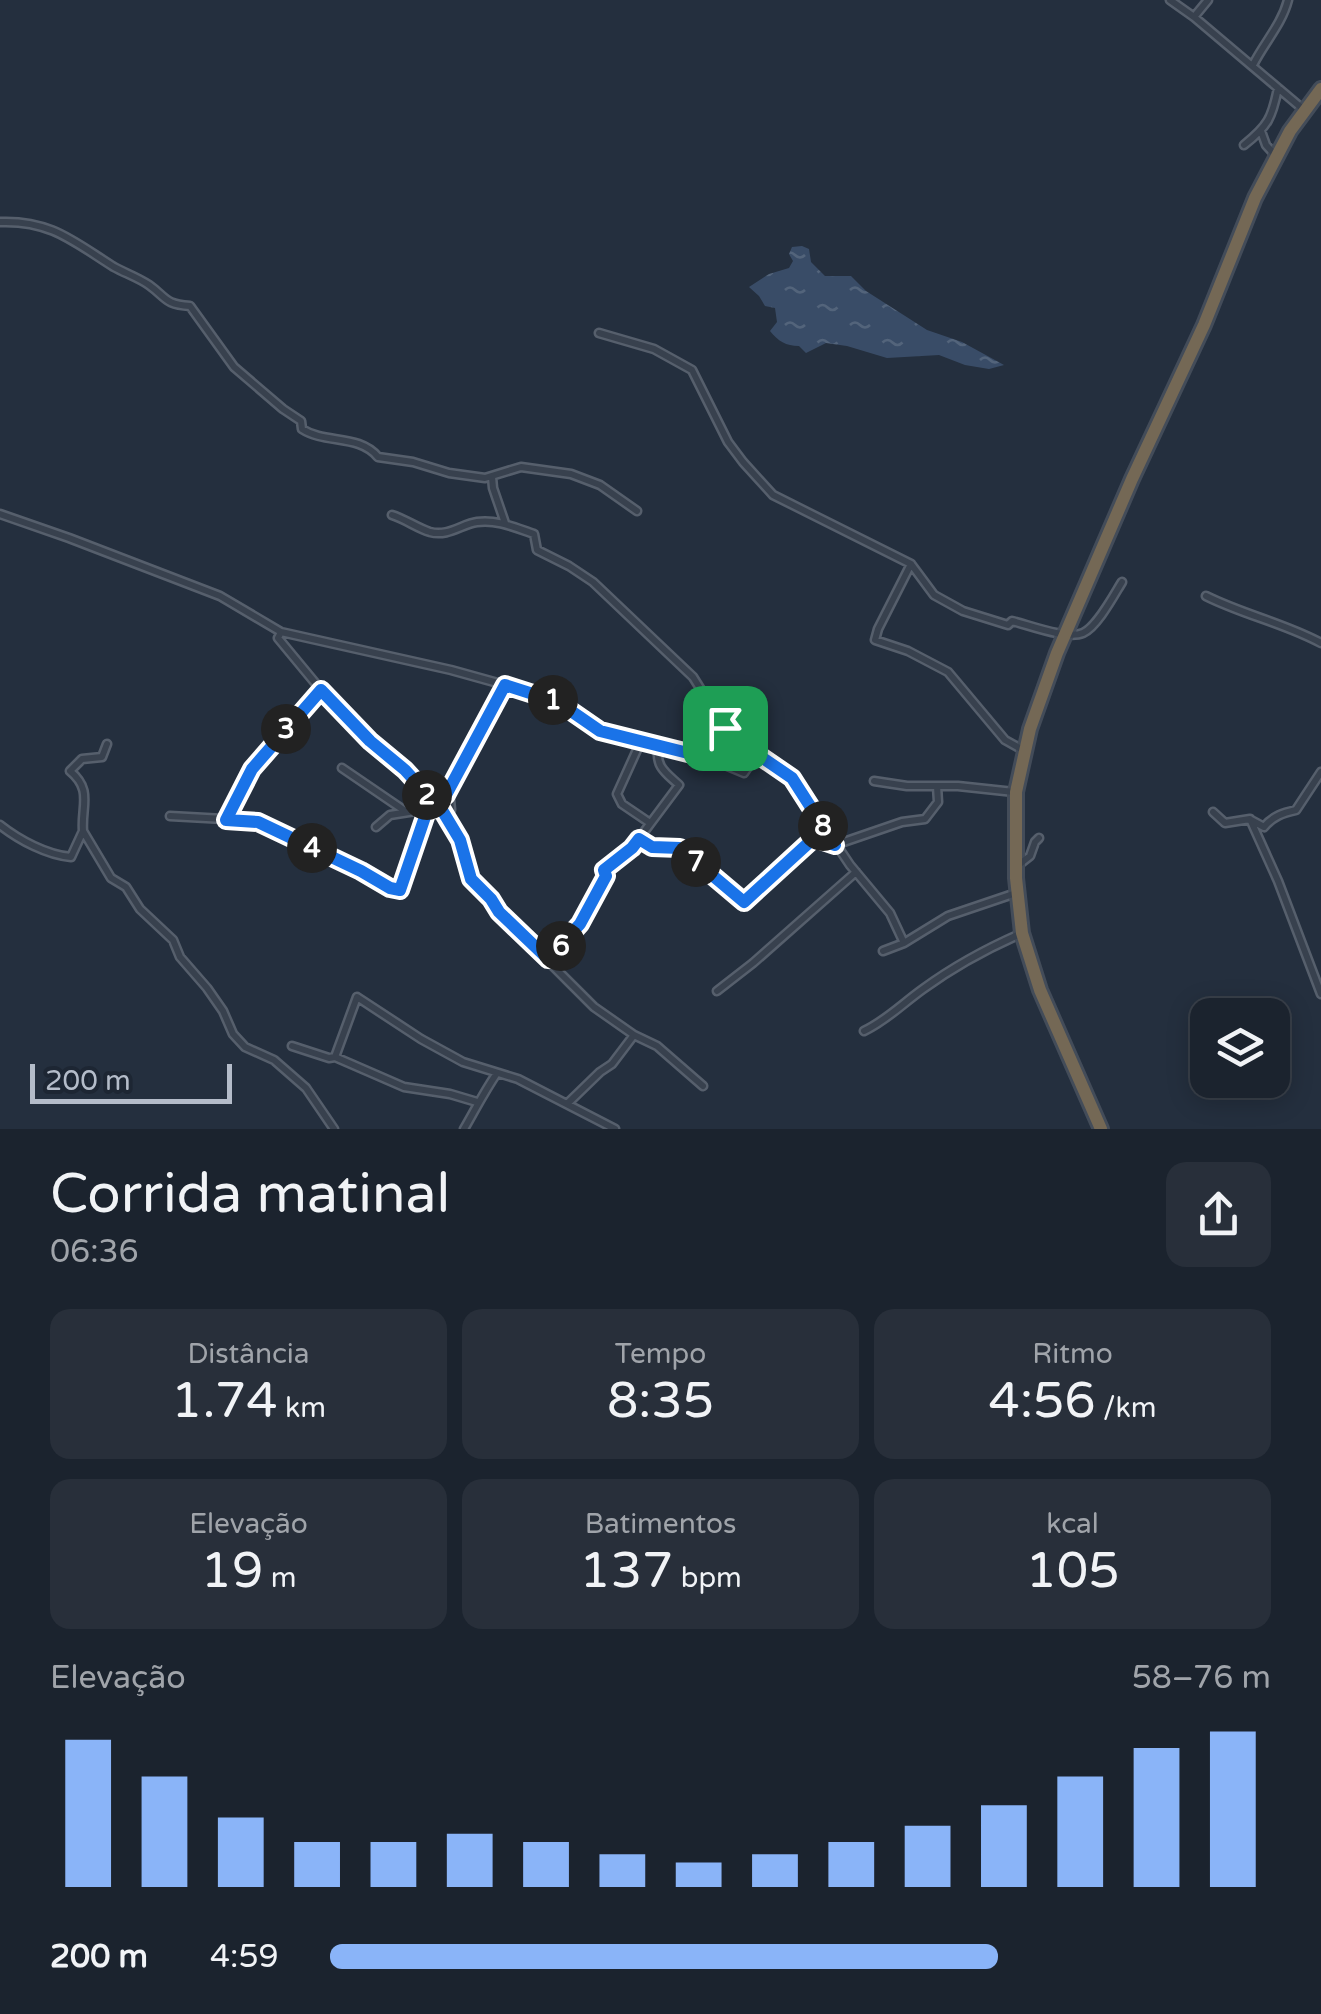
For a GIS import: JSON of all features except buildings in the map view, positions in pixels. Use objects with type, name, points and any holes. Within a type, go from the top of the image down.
[{"type":"highway","points":[[1101,1129],[1040,990],[1022,933],[1016,867],[1016,792],[1030,729],[1064,635],[1204,325],[1255,198],[1290,131],[1321,89]]},
{"type":"street","points":[[1170,0],[1305,111]]},
{"type":"street","points":[[1194,17],[1208,0]]},
{"type":"street","points":[[1254,66],[1284,16],[1288,0]]},
{"type":"street","points":[[1244,146],[1272,118],[1279,87]]},
{"type":"street","points":[[1262,131],[1266,145],[1277,157]]},
{"type":"street","points":[[0,222],[58,230],[148,284],[166,301],[190,306],[234,367],[302,421],[302,429],[310,434],[357,442],[372,449],[378,457],[449,473],[485,478],[521,467],[571,474],[600,485],[637,511]]},
{"type":"street","points":[[599,333],[654,350],[692,370],[728,442],[773,495],[911,564],[934,595],[963,612],[1008,625],[1012,621],[1064,635],[1084,634],[1098,620],[1122,582]]},
{"type":"street","points":[[492,477],[506,525]]},
{"type":"street","points":[[0,514],[220,596],[281,632],[505,685],[558,702],[600,731],[708,758],[744,773],[757,754]]},
{"type":"street","points":[[392,514],[430,532],[458,530],[474,522],[495,522],[534,534],[537,550],[593,582],[694,677],[725,728],[792,778],[835,845],[890,913],[904,943]]},
{"type":"street","points":[[911,564],[875,640],[948,672],[1005,740],[1025,751]]},
{"type":"street","points":[[1206,596],[1321,643]]},
{"type":"street","points":[[281,632],[278,638],[321,690],[370,741],[405,770],[437,810],[460,840],[471,879],[499,912],[594,1007],[657,1046],[703,1086]]},
{"type":"street","points":[[170,816],[258,822],[400,890],[437,810],[505,685]]},
{"type":"street","points":[[226,820],[252,769],[321,690]]},
{"type":"street","points":[[708,758],[725,728]]},
{"type":"street","points":[[641,741],[617,794],[622,804],[650,824]]},
{"type":"street","points":[[108,744],[102,757],[82,758],[70,771],[82,783],[84,792],[83,832],[112,878],[126,887],[140,909],[173,940],[180,957],[223,1011],[233,1034],[245,1047],[274,1060],[306,1088],[334,1129]]},
{"type":"street","points":[[548,959],[580,924],[606,876],[604,870],[632,848],[679,785],[660,767],[656,758],[659,746]]},
{"type":"street","points":[[342,768],[406,812]]},
{"type":"street","points":[[1213,812],[1224,823],[1250,820],[1264,827],[1270,819],[1296,810],[1321,772]]},
{"type":"street","points":[[874,780],[908,786],[1016,792]]},
{"type":"street","points":[[639,839],[652,847],[680,848],[744,902],[814,838],[835,845],[902,822],[925,819],[938,802],[937,786]]},
{"type":"street","points":[[376,827],[390,815],[451,810],[446,795]]},
{"type":"street","points":[[1250,820],[1321,994]]},
{"type":"street","points":[[0,826],[66,857],[71,856],[83,832]]},
{"type":"street","points":[[1016,867],[1030,856],[1039,838]]},
{"type":"street","points":[[717,991],[856,872]]},
{"type":"street","points":[[883,952],[948,916],[1018,893]]},
{"type":"street","points":[[864,1031],[884,1022],[922,990],[982,950],[1022,933]]},
{"type":"street","points":[[335,1058],[357,998],[463,1062],[518,1079],[615,1129]]},
{"type":"street","points":[[567,1104],[612,1064],[634,1035]]},
{"type":"street","points":[[292,1046],[335,1058],[404,1088],[477,1102]]},
{"type":"street","points":[[464,1129],[497,1074]]},
{"type":"water","points":[[792,247],[809,249],[811,262],[825,276],[851,276],[866,291],[927,330],[962,342],[1004,365],[989,369],[939,355],[887,358],[826,343],[806,353],[799,346],[776,338],[770,331],[777,322],[775,308],[765,306],[749,287],[769,274],[789,268]]},
{"type":"route","points":[[505,685],[558,702],[600,731],[708,758],[725,728],[792,778],[835,845],[814,838],[744,902],[680,848],[652,847],[639,839],[604,870],[606,876],[580,924],[548,959],[471,879],[460,840],[442,810],[428,808],[400,890],[258,822],[226,820],[252,769],[321,690],[436,804],[446,795],[505,685]]}]
